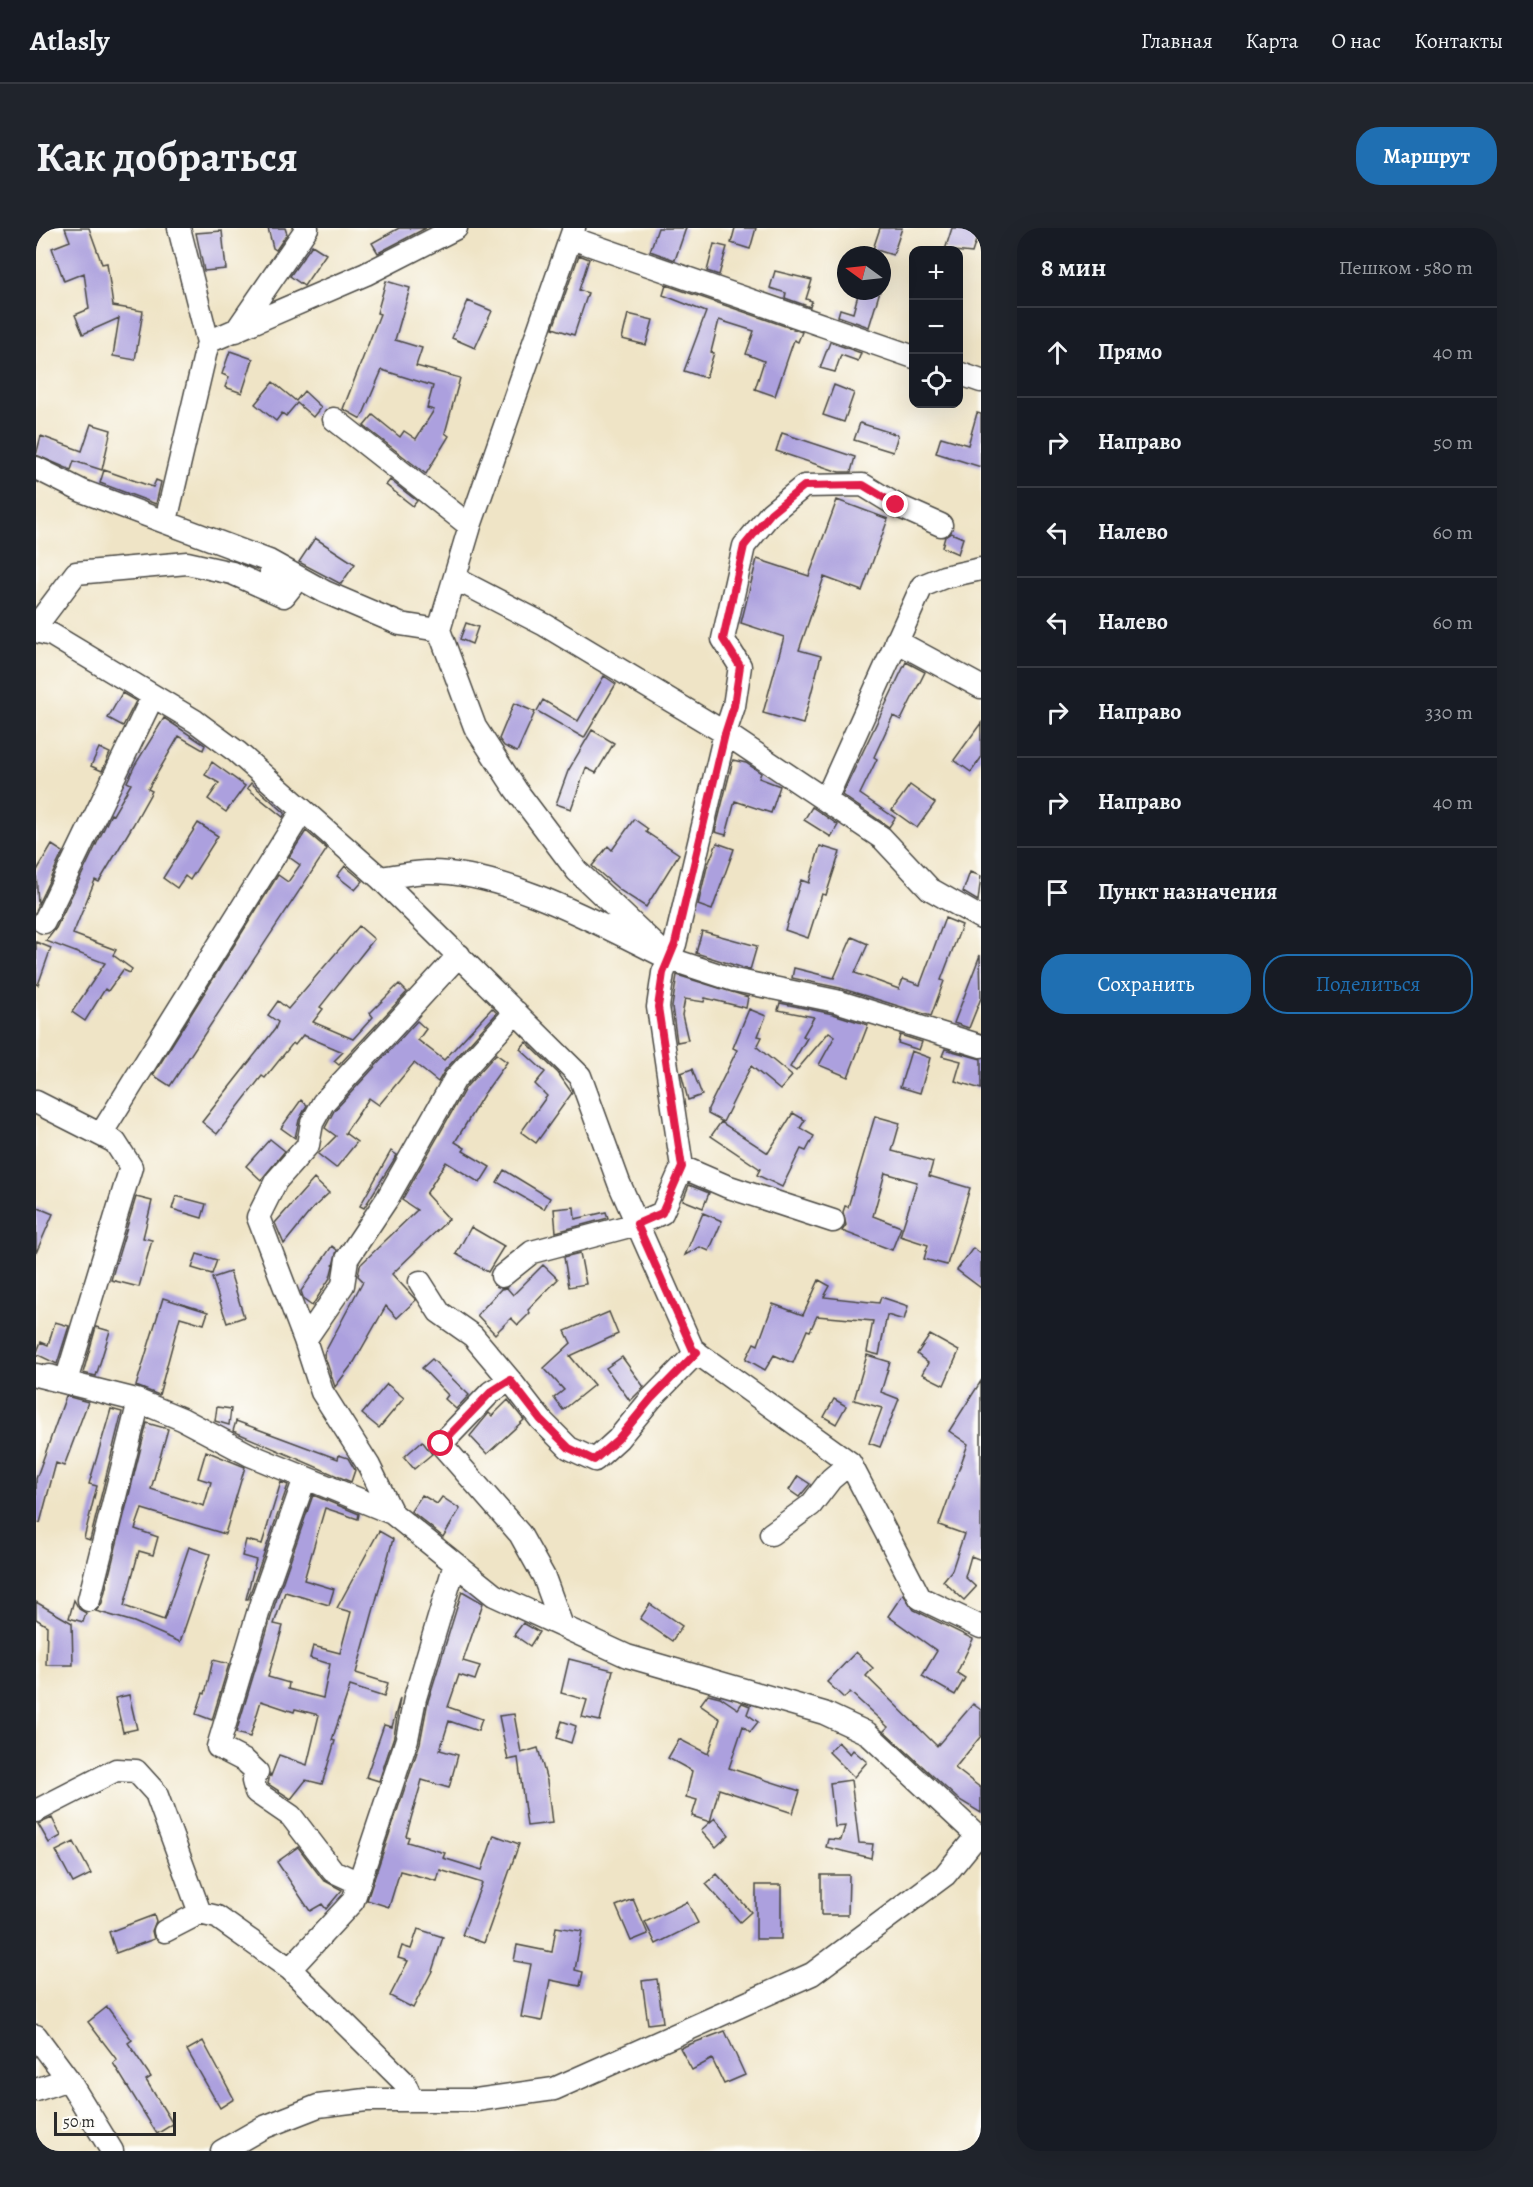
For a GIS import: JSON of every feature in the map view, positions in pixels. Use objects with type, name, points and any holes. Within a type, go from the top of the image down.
[{"type":"street","points":[[166,521],[208,342],[179,228]]},
{"type":"street","points":[[236,332],[307,228]]},
{"type":"street","points":[[208,342],[236,332],[366,274],[456,228]]},
{"type":"street","points":[[670,959],[577,871],[516,790],[475,727],[439,630],[470,526],[573,233],[909,355]]},
{"type":"street","points":[[963,375],[981,381]]},
{"type":"street","points":[[334,419],[470,526]]},
{"type":"street","points":[[36,468],[82,491],[269,561],[325,592],[400,624],[439,630]]},
{"type":"street","points":[[502,1276],[532,1252],[637,1224],[662,1213],[682,1167],[658,1007],[663,973],[670,959],[725,734],[734,706],[740,666],[723,639],[730,597],[744,546],[771,513],[804,486],[863,485],[896,505],[941,525]]},
{"type":"street","points":[[36,626],[76,573],[187,563],[232,573],[284,596],[292,586],[237,550]]},
{"type":"street","points":[[826,799],[922,586],[944,577],[981,569]]},
{"type":"street","points":[[456,579],[545,625],[725,734],[826,799],[882,838],[930,889],[981,918]]},
{"type":"street","points":[[36,631],[52,635],[152,698],[195,721],[237,752],[380,878],[580,1076],[619,1183],[693,1350],[850,1463],[920,1598],[981,1627]]},
{"type":"street","points":[[896,641],[981,687]]},
{"type":"street","points":[[44,922],[152,698]]},
{"type":"street","points":[[101,1134],[303,810]]},
{"type":"street","points":[[380,878],[427,872],[469,877],[532,894],[670,959],[734,980],[836,1001],[981,1046]]},
{"type":"street","points":[[392,1514],[369,1466],[322,1392],[305,1340],[258,1217],[276,1181],[308,1145],[312,1123],[323,1103],[459,955]]},
{"type":"street","points":[[305,1340],[343,1286],[347,1259],[387,1199],[455,1079],[516,1012]]},
{"type":"street","points":[[36,1102],[116,1142],[131,1167],[66,1381],[36,1368]]},
{"type":"street","points":[[682,1167],[757,1197],[833,1221]]},
{"type":"street","points":[[420,1282],[439,1312],[473,1336],[541,1420],[569,1448],[594,1460],[618,1439],[651,1399],[697,1352]]},
{"type":"street","points":[[36,1375],[139,1401],[182,1419],[250,1455],[392,1514],[494,1595],[627,1656],[824,1713],[867,1733],[979,1838],[945,1875],[812,1974],[554,2089],[476,2100],[366,2100],[318,2106],[262,2128],[222,2151]]},
{"type":"street","points":[[510,1380],[491,1392],[441,1444],[520,1534],[544,1576],[562,1626]]},
{"type":"street","points":[[89,1600],[139,1401]]},
{"type":"street","points":[[771,1534],[811,1505],[831,1479],[850,1463]]},
{"type":"street","points":[[305,1478],[262,1600],[218,1747],[245,1761],[257,1772],[253,1781],[256,1792],[291,1816],[333,1872],[358,1883]]},
{"type":"street","points":[[291,1969],[353,1900],[407,1739],[415,1698],[455,1564]]},
{"type":"street","points":[[36,1811],[116,1770],[136,1771],[156,1794],[200,1913]]},
{"type":"street","points":[[165,1931],[200,1913],[217,1917],[291,1969],[397,2074],[404,2082],[412,2100]]},
{"type":"street","points":[[36,2036],[68,2079],[112,2151]]},
{"type":"street","points":[[36,2090],[68,2079]]},
{"type":"building","points":[[65,228],[89,228],[102,264],[107,263],[113,306],[143,311],[135,360],[113,356],[119,318],[83,334],[75,315],[89,309],[84,273],[64,281],[52,248],[70,241]]},
{"type":"building","points":[[268,228],[285,228],[287,234],[276,250],[273,248]]},
{"type":"building","points":[[399,228],[426,228],[378,253],[372,243]]},
{"type":"building","points":[[658,228],[686,228],[675,260],[650,251]]},
{"type":"building","points":[[735,228],[756,228],[750,249],[731,243]]},
{"type":"building","points":[[880,228],[902,228],[893,255],[891,254],[891,246],[874,246]]},
{"type":"building","points":[[952,228],[980,228],[972,253],[963,252],[963,246],[946,246]]},
{"type":"building","points":[[222,231],[226,269],[204,271],[196,233]]},
{"type":"building","points":[[714,244],[727,247],[719,275],[707,271]]},
{"type":"building","points":[[312,245],[326,254],[304,286],[290,276]]},
{"type":"building","points":[[579,255],[589,259],[579,290],[588,293],[574,335],[553,328]]},
{"type":"building","points":[[775,271],[812,280],[806,299],[812,301],[810,307],[785,298],[786,293],[770,288]]},
{"type":"building","points":[[386,281],[410,288],[395,340],[422,348],[416,366],[460,378],[445,433],[449,436],[426,474],[364,426],[373,415],[400,437],[404,431],[416,439],[434,410],[427,408],[433,386],[382,370],[361,419],[343,409],[380,314],[377,313]]},
{"type":"building","points":[[666,285],[802,332],[798,342],[794,340],[775,396],[755,389],[764,361],[746,354],[754,331],[719,320],[711,352],[714,353],[706,378],[684,371],[706,312],[663,295]]},
{"type":"building","points":[[857,300],[877,300],[869,327],[838,316],[840,309],[853,313]]},
{"type":"building","points":[[468,301],[492,311],[475,348],[452,338]]},
{"type":"building","points":[[628,314],[653,320],[646,345],[622,339]]},
{"type":"building","points":[[830,342],[861,353],[858,361],[841,355],[835,372],[820,368]]},
{"type":"building","points":[[230,351],[253,359],[242,393],[225,387],[229,377],[222,374]]},
{"type":"building","points":[[273,382],[296,401],[304,391],[321,407],[313,417],[297,403],[286,416],[282,413],[276,421],[255,404]]},
{"type":"building","points":[[834,385],[854,393],[844,422],[823,415]]},
{"type":"building","points":[[977,413],[981,414],[981,467],[936,453],[941,437],[968,445]]},
{"type":"building","points":[[860,423],[898,435],[893,452],[854,440]]},
{"type":"building","points":[[91,424],[111,430],[102,470],[74,461],[71,470],[36,455],[41,436],[82,451]]},
{"type":"building","points":[[782,433],[855,457],[851,472],[839,472],[776,451]]},
{"type":"building","points":[[104,470],[153,487],[156,480],[161,482],[156,504],[100,483]]},
{"type":"building","points":[[390,480],[417,501],[413,506],[386,485]]},
{"type":"building","points":[[837,500],[888,519],[862,591],[824,577],[799,650],[821,656],[803,724],[763,713],[784,637],[741,623],[757,559],[809,576]]},
{"type":"building","points":[[951,533],[963,538],[958,554],[942,547],[945,537]]},
{"type":"building","points":[[315,538],[355,564],[341,584],[299,562]]},
{"type":"building","points":[[466,623],[478,627],[472,644],[460,639]]},
{"type":"building","points":[[906,662],[925,672],[901,720],[893,716],[874,757],[877,759],[860,794],[895,818],[889,827],[842,795]]},
{"type":"building","points":[[604,676],[616,684],[584,738],[537,711],[543,700],[578,721]]},
{"type":"building","points":[[122,693],[136,701],[123,726],[108,718]]},
{"type":"building","points":[[514,703],[535,712],[517,752],[504,746],[499,739]]},
{"type":"building","points":[[164,718],[205,745],[203,750],[179,736],[148,789],[152,791],[133,825],[99,882],[95,880],[73,934],[116,950],[113,955],[132,969],[130,973],[123,970],[108,991],[105,989],[85,1021],[72,1012],[105,963],[46,941],[56,928],[111,814],[113,815],[131,784],[127,782],[135,765]]},
{"type":"building","points":[[981,723],[981,758],[971,772],[954,760]]},
{"type":"building","points":[[592,730],[614,743],[596,773],[586,768],[571,809],[556,804],[568,771]]},
{"type":"building","points":[[99,748],[110,753],[102,771],[91,766]]},
{"type":"building","points":[[733,760],[746,763],[761,773],[759,778],[780,786],[771,813],[735,801],[726,835],[715,832]]},
{"type":"building","points":[[212,762],[245,786],[226,812],[208,799],[219,783],[205,775]]},
{"type":"building","points":[[251,783],[285,813],[283,817],[247,788]]},
{"type":"building","points":[[910,785],[935,803],[917,828],[892,810]]},
{"type":"building","points":[[812,807],[838,825],[831,837],[804,820]]},
{"type":"building","points":[[634,819],[648,829],[646,832],[679,854],[646,907],[621,891],[592,866],[608,846],[612,850]]},
{"type":"building","points":[[198,823],[218,836],[190,880],[185,876],[177,888],[163,878]]},
{"type":"building","points":[[306,831],[327,849],[170,1086],[153,1075],[278,875],[288,882],[300,865],[289,857]]},
{"type":"building","points":[[717,843],[734,849],[712,910],[698,905],[707,867]]},
{"type":"building","points":[[52,845],[63,852],[38,904],[36,872]]},
{"type":"building","points":[[820,846],[840,852],[826,895],[822,894],[808,938],[785,930],[801,880],[809,883]]},
{"type":"building","points":[[345,866],[363,881],[355,890],[337,876]]},
{"type":"building","points":[[970,872],[981,876],[978,901],[963,892]]},
{"type":"building","points":[[945,918],[962,925],[941,980],[944,981],[931,1016],[840,988],[792,978],[794,968],[834,978],[852,937],[868,944],[855,973],[899,989],[903,979],[920,985]]},
{"type":"building","points":[[359,926],[374,939],[320,1007],[323,1009],[313,1022],[353,1039],[373,1017],[370,1013],[399,984],[407,992],[339,1065],[334,1061],[343,1052],[303,1035],[295,1045],[293,1043],[265,1078],[262,1076],[217,1134],[202,1122],[275,1029],[278,1022],[268,1015],[278,1001],[288,1009]]},
{"type":"building","points":[[702,931],[757,946],[750,970],[696,953]]},
{"type":"building","points":[[36,942],[51,948],[38,985],[36,984]]},
{"type":"building","points":[[980,955],[981,998],[969,1028],[954,1023]]},
{"type":"building","points":[[677,975],[748,997],[746,1008],[705,998],[704,1002],[685,999],[682,1015],[688,1040],[677,1042],[672,1007]]},
{"type":"building","points":[[780,1003],[833,1014],[868,1025],[848,1077],[819,1065],[835,1036],[829,1032],[796,1071],[790,1067],[807,1038],[803,1036],[814,1017],[778,1010]]},
{"type":"building","points":[[492,1008],[497,1013],[445,1070],[438,1082],[414,1063],[379,1105],[369,1098],[345,1133],[357,1142],[336,1168],[318,1154],[336,1136],[325,1128],[334,1111],[417,1021],[426,1029],[418,1040],[444,1060]]},
{"type":"building","points":[[749,1009],[766,1016],[758,1036],[762,1037],[757,1047],[792,1076],[780,1090],[751,1066],[723,1122],[708,1114],[708,1109],[737,1050],[733,1048]]},
{"type":"building","points":[[900,1035],[922,1042],[919,1050],[898,1043]]},
{"type":"building","points":[[526,1042],[558,1073],[572,1093],[536,1143],[521,1132],[547,1096],[535,1084],[545,1072],[520,1049]]},
{"type":"building","points":[[945,1049],[981,1059],[981,1089],[955,1081],[961,1061],[942,1056]]},
{"type":"building","points":[[911,1051],[930,1058],[920,1093],[900,1087]]},
{"type":"building","points":[[496,1054],[507,1062],[484,1094],[455,1142],[465,1148],[463,1151],[490,1167],[480,1183],[446,1162],[426,1194],[449,1219],[392,1274],[416,1300],[397,1318],[386,1306],[354,1362],[335,1387],[324,1354],[363,1281],[358,1276],[360,1265],[417,1210],[402,1200],[466,1087]]},
{"type":"building","points":[[692,1069],[702,1095],[688,1100],[681,1073]]},
{"type":"building","points":[[301,1100],[307,1105],[299,1120],[295,1138],[281,1128]]},
{"type":"building","points":[[793,1113],[805,1120],[800,1128],[814,1136],[806,1151],[801,1149],[782,1187],[757,1175],[760,1169],[711,1136],[721,1122],[768,1153]]},
{"type":"building","points":[[875,1116],[900,1123],[892,1151],[933,1162],[929,1176],[970,1188],[947,1265],[924,1259],[928,1245],[900,1236],[917,1182],[885,1173],[873,1216],[901,1227],[892,1250],[842,1231],[846,1225],[843,1212],[845,1206],[848,1207]]},
{"type":"building","points":[[270,1139],[285,1151],[261,1180],[246,1166]]},
{"type":"building","points":[[391,1151],[397,1155],[364,1208],[360,1206]]},
{"type":"building","points":[[504,1170],[550,1198],[544,1209],[497,1182]]},
{"type":"building","points":[[314,1179],[329,1193],[313,1208],[284,1244],[275,1223]]},
{"type":"building","points":[[689,1185],[709,1193],[703,1208],[683,1200]]},
{"type":"building","points":[[176,1196],[206,1204],[202,1218],[172,1209]]},
{"type":"building","points":[[136,1197],[152,1201],[143,1238],[152,1240],[139,1287],[111,1280]]},
{"type":"building","points":[[36,1207],[53,1214],[36,1253]]},
{"type":"building","points":[[574,1207],[575,1219],[606,1212],[608,1218],[556,1232],[554,1209]]},
{"type":"building","points":[[703,1213],[722,1221],[709,1251],[700,1247],[685,1255]]},
{"type":"building","points":[[471,1227],[504,1246],[488,1272],[456,1254]]},
{"type":"building","points":[[332,1246],[337,1250],[330,1278],[312,1306],[304,1300],[301,1291]]},
{"type":"building","points":[[973,1248],[981,1254],[981,1288],[957,1270]]},
{"type":"building","points":[[580,1253],[586,1284],[569,1287],[564,1257]]},
{"type":"building","points":[[197,1254],[217,1260],[212,1274],[192,1268]]},
{"type":"building","points":[[543,1265],[558,1279],[528,1310],[530,1313],[518,1325],[511,1318],[495,1334],[477,1315],[501,1289],[507,1288],[513,1295]]},
{"type":"building","points":[[230,1272],[244,1317],[227,1323],[212,1278]]},
{"type":"building","points":[[819,1280],[830,1286],[824,1297],[879,1303],[881,1297],[908,1306],[904,1320],[887,1315],[879,1355],[867,1352],[873,1321],[817,1316],[810,1331],[807,1330],[793,1363],[774,1355],[765,1370],[746,1359],[754,1343],[758,1345],[773,1304],[803,1315]]},
{"type":"building","points":[[163,1298],[208,1312],[204,1324],[180,1317],[159,1395],[136,1386]]},
{"type":"building","points":[[609,1312],[618,1334],[570,1356],[594,1385],[563,1410],[554,1398],[564,1390],[544,1368],[571,1343],[565,1331]]},
{"type":"building","points":[[55,1322],[69,1326],[57,1364],[36,1354],[41,1342],[48,1345]]},
{"type":"building","points":[[96,1327],[110,1331],[96,1376],[83,1373]]},
{"type":"building","points":[[930,1335],[959,1351],[944,1385],[922,1374],[928,1363],[917,1354]]},
{"type":"building","points":[[867,1355],[890,1362],[881,1392],[899,1399],[880,1447],[869,1443],[882,1408],[854,1400]]},
{"type":"building","points":[[622,1357],[644,1387],[630,1401],[606,1368]]},
{"type":"building","points":[[432,1359],[469,1395],[456,1409],[445,1399],[448,1395],[422,1368]]},
{"type":"building","points":[[981,1381],[981,1560],[971,1556],[965,1577],[976,1587],[964,1600],[943,1581],[952,1570],[964,1534],[939,1525],[968,1444],[949,1431]]},
{"type":"building","points":[[387,1384],[404,1398],[379,1428],[362,1414]]},
{"type":"building","points":[[66,1396],[88,1402],[64,1466],[56,1463],[40,1523],[36,1522],[36,1479]]},
{"type":"building","points":[[834,1399],[846,1406],[836,1424],[824,1417]]},
{"type":"building","points":[[508,1400],[524,1420],[487,1454],[470,1436],[489,1413],[492,1416]]},
{"type":"building","points":[[217,1407],[231,1409],[229,1425],[215,1421]]},
{"type":"building","points":[[111,1409],[122,1412],[90,1540],[84,1538],[97,1486],[89,1484]]},
{"type":"building","points":[[236,1421],[338,1459],[339,1455],[348,1458],[355,1470],[351,1482],[233,1431]]},
{"type":"building","points":[[147,1423],[168,1429],[151,1489],[204,1506],[211,1482],[198,1478],[206,1451],[245,1467],[225,1534],[142,1509],[135,1529],[158,1537],[153,1555],[139,1551],[124,1606],[164,1620],[189,1547],[210,1554],[180,1642],[134,1622],[96,1611],[102,1603]]},
{"type":"building","points":[[422,1441],[432,1454],[414,1469],[404,1457]]},
{"type":"building","points":[[798,1476],[810,1484],[799,1497],[789,1490]]},
{"type":"building","points":[[281,1482],[288,1485],[248,1599],[246,1599],[256,1560],[242,1556],[246,1540],[262,1544]]},
{"type":"building","points":[[313,1495],[359,1514],[358,1519],[325,1508],[304,1580],[334,1589],[329,1605],[285,1592],[274,1624],[283,1626],[268,1677],[289,1683],[288,1689],[323,1698],[330,1664],[310,1658],[313,1646],[340,1653],[351,1612],[337,1608],[379,1531],[393,1539],[356,1673],[388,1683],[384,1697],[350,1686],[332,1740],[335,1741],[322,1784],[306,1780],[291,1799],[268,1784],[270,1774],[271,1776],[279,1755],[307,1765],[319,1715],[295,1709],[294,1712],[261,1701],[250,1737],[236,1733],[275,1604]]},
{"type":"building","points":[[422,1495],[437,1504],[442,1497],[460,1509],[443,1537],[411,1511]]},
{"type":"building","points":[[462,1591],[483,1603],[463,1661],[480,1666],[475,1680],[459,1675],[448,1707],[482,1719],[478,1731],[449,1721],[440,1750],[458,1755],[449,1788],[422,1780],[406,1836],[409,1837],[407,1842],[445,1853],[443,1858],[482,1870],[494,1835],[519,1844],[484,1943],[462,1935],[482,1883],[440,1870],[437,1881],[400,1871],[389,1907],[367,1900],[420,1743],[428,1701]]},
{"type":"building","points":[[903,1594],[914,1610],[973,1639],[957,1673],[965,1678],[955,1695],[922,1676],[937,1651],[888,1616]]},
{"type":"building","points":[[74,1600],[79,1609],[86,1613],[83,1622],[69,1618]]},
{"type":"building","points":[[36,1602],[72,1623],[73,1665],[46,1665],[47,1626],[36,1619]]},
{"type":"building","points":[[650,1604],[682,1626],[672,1641],[640,1619]]},
{"type":"building","points":[[523,1623],[539,1632],[530,1646],[514,1635]]},
{"type":"building","points":[[856,1652],[873,1668],[866,1676],[937,1746],[973,1704],[981,1710],[981,1736],[955,1768],[981,1788],[981,1813],[958,1799],[884,1731],[888,1727],[850,1692],[844,1698],[827,1682]]},
{"type":"building","points":[[569,1659],[613,1670],[600,1721],[582,1717],[587,1700],[561,1693]]},
{"type":"building","points":[[213,1660],[229,1664],[212,1720],[196,1714],[203,1693],[205,1694]]},
{"type":"building","points":[[708,1694],[720,1697],[738,1709],[742,1703],[750,1706],[747,1714],[758,1722],[750,1732],[743,1726],[729,1768],[800,1791],[793,1813],[719,1789],[710,1822],[692,1816],[697,1800],[686,1797],[692,1771],[668,1758],[679,1739],[708,1754],[720,1719],[700,1705]]},
{"type":"building","points":[[129,1695],[137,1729],[123,1732],[115,1698]]},
{"type":"building","points":[[400,1698],[394,1736],[379,1781],[366,1777],[384,1725],[392,1727]]},
{"type":"building","points":[[514,1714],[521,1753],[538,1748],[547,1781],[552,1823],[527,1826],[518,1758],[508,1760],[499,1716]]},
{"type":"building","points":[[562,1721],[576,1726],[571,1743],[557,1738]]},
{"type":"building","points":[[838,1742],[850,1754],[853,1750],[867,1762],[854,1777],[829,1752]]},
{"type":"building","points":[[851,1780],[859,1843],[873,1844],[871,1858],[826,1847],[828,1839],[841,1840],[845,1826],[835,1827],[830,1783]]},
{"type":"building","points":[[52,1818],[61,1836],[49,1843],[38,1824]]},
{"type":"building","points":[[715,1818],[729,1835],[716,1847],[701,1830]]},
{"type":"building","points":[[74,1842],[91,1874],[73,1883],[56,1851]]},
{"type":"building","points":[[298,1847],[323,1880],[342,1890],[326,1909],[322,1904],[310,1911],[277,1862]]},
{"type":"building","points":[[717,1874],[751,1912],[740,1922],[706,1884]]},
{"type":"building","points":[[821,1875],[849,1875],[848,1915],[821,1915]]},
{"type":"building","points":[[756,1885],[781,1885],[781,1939],[756,1939]]},
{"type":"building","points":[[633,1899],[648,1934],[631,1941],[616,1906]]},
{"type":"building","points":[[687,1902],[698,1923],[656,1944],[645,1922]]},
{"type":"building","points":[[154,1915],[156,1921],[152,1931],[154,1939],[116,1953],[109,1932]]},
{"type":"building","points":[[556,1927],[582,1931],[575,1970],[583,1972],[580,1986],[550,1980],[542,2021],[521,2017],[531,1964],[514,1961],[517,1945],[552,1952]]},
{"type":"building","points":[[418,1929],[443,1937],[432,1971],[413,2008],[390,1996],[408,1961],[398,1958],[402,1946],[411,1949]]},
{"type":"building","points":[[657,1979],[663,2022],[648,2024],[642,1981]]},
{"type":"building","points":[[107,2007],[132,2040],[128,2043],[151,2077],[146,2080],[173,2124],[157,2134],[113,2063],[117,2060],[88,2022]]},
{"type":"building","points":[[725,2031],[745,2075],[724,2084],[712,2059],[692,2070],[680,2048]]},
{"type":"building","points":[[203,2041],[234,2099],[220,2108],[187,2050]]},
{"type":"route","points":[[441,1444],[491,1392],[510,1380],[541,1420],[569,1448],[594,1460],[618,1439],[651,1399],[697,1352],[693,1350],[637,1224],[662,1213],[682,1167],[658,1007],[663,973],[675,944],[725,734],[734,706],[740,666],[723,639],[730,597],[744,546],[771,513],[804,486],[863,485],[896,505]]}]
